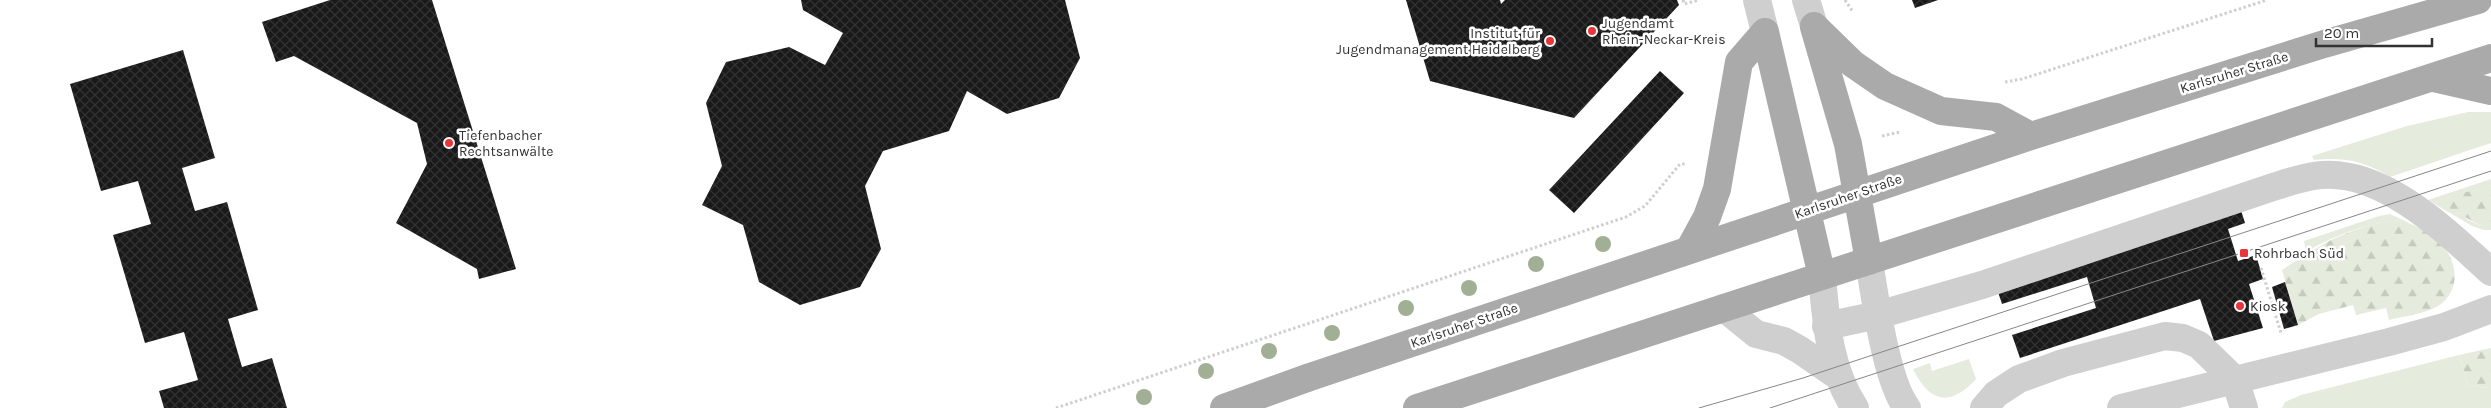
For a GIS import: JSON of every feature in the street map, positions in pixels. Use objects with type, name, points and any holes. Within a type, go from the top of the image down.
[{"type":"main road","name":"Karlsruher Straße","points":[[1224,408],[1310,376],[2031,136],[2324,44],[2478,0]]},
{"type":"main road","points":[[1814,26],[1853,64],[1885,86],[1941,110],[1996,117],[2031,136]]},
{"type":"main road","points":[[1814,26],[1848,144],[1869,261]]},
{"type":"main road","points":[[1689,250],[1707,217],[1721,169],[1739,62],[1765,32]]},
{"type":"main road","points":[[1765,32],[1822,276]]},
{"type":"main road","points":[[1417,408],[2491,58]]},
{"type":"main road","points":[[2434,78],[2491,91]]},
{"type":"street","points":[[1757,0],[1765,32]]},
{"type":"street","points":[[1806,0],[1814,26]]},
{"type":"street","points":[[1826,326],[1878,315],[1982,285],[2273,187],[2322,174],[2360,179],[2388,191],[2436,221],[2491,272]]},
{"type":"street","points":[[1869,261],[1878,315],[1898,396],[1908,408]]},
{"type":"street","points":[[1822,276],[1826,326],[1839,377],[1855,408]]},
{"type":"street","points":[[1724,308],[1756,334],[1792,346],[1839,377]]},
{"type":"street","points":[[2121,408],[2444,327],[2491,309]]},
{"type":"street","points":[[1984,408],[1996,394],[2019,379],[2063,363],[2165,336],[2183,338],[2198,345],[2235,380],[2244,408]]},
{"type":"path","points":[[1683,0],[1684,4],[1699,0]]},
{"type":"path","points":[[1999,82],[2022,79],[2267,0]]},
{"type":"path","points":[[1056,408],[1626,217],[1646,206],[1680,164],[1721,169]]},
{"type":"path","points":[[2261,268],[2290,367]]},
{"type":"green space","points":[[2468,112],[2491,112],[2491,143],[2390,177],[2372,167],[2354,161],[2335,159],[2314,160],[2312,156],[2407,126]]},
{"type":"green space","points":[[2491,179],[2491,185],[2447,199],[2468,220],[2481,226],[2484,230],[2472,226],[2428,200]]},
{"type":"green space","points":[[2491,185],[2491,230],[2484,230],[2481,226],[2449,208],[2447,199],[2450,197]]},
{"type":"green space","points":[[2390,214],[2403,220],[2378,223],[2353,230],[2306,252],[2304,241]]},
{"type":"green space","points":[[2403,220],[2434,237],[2448,252],[2452,260],[2455,277],[2450,293],[2445,300],[2427,311],[2389,320],[2386,308],[2356,315],[2353,305],[2319,314],[2298,325],[2282,270],[2339,236],[2369,225]]},
{"type":"green space","points":[[2491,348],[2491,388],[2468,386],[2459,355]]},
{"type":"green space","points":[[2459,355],[2468,386],[2491,388],[2491,408],[2282,408],[2285,402],[2301,395]]},
{"type":"green space","points":[[1969,359],[1976,379],[1957,394],[1949,397],[1941,397],[1926,389],[1913,369],[1930,363],[1932,371]]},
{"type":"building","name":"Tiefenbacher Rechtsanwälte","points":[[330,0],[432,0],[516,269],[479,279],[477,269],[396,223],[427,164],[417,123],[294,56],[276,62],[262,22]]},
{"type":"building","points":[[801,0],[1065,0],[1080,58],[1059,98],[1007,114],[967,91],[949,131],[883,151],[865,186],[881,249],[860,287],[800,305],[759,282],[743,225],[702,205],[722,166],[706,103],[726,62],[789,47],[825,65],[843,33],[803,10]]},
{"type":"building","points":[[1406,0],[1500,0],[1501,4],[1505,0],[1677,0],[1679,5],[1574,118],[1430,81]]},
{"type":"building","points":[[1912,0],[1938,0],[1915,8]]},
{"type":"building","points":[[183,50],[215,158],[182,168],[195,211],[227,202],[258,310],[228,319],[242,367],[272,358],[287,408],[164,408],[159,391],[198,380],[184,332],[145,343],[113,235],[151,224],[138,181],[101,191],[70,84]]},
{"type":"building","points":[[1660,71],[1684,93],[1574,213],[1549,190]]},
{"type":"building","points":[[2238,201],[2245,223],[2228,229],[2238,261],[2256,255],[2263,279],[2249,284],[2263,328],[2214,341],[2200,299],[2020,358],[2012,335],[2096,308],[2087,277],[2002,304],[1994,280]]},
{"type":"building","points":[[2285,282],[2298,325],[2284,329],[2272,287]]},
{"type":"tram line","points":[[1699,408],[1803,378],[2491,151]]},
{"type":"tram line","points":[[1770,408],[2491,171]]},
{"type":"place","name":"Jugendamt Rhein-Neckar-Kreis","points":[[1592,31]]},
{"type":"place","name":"Institut für Jugendmanagement Heidelberg","points":[[1550,41]]},
{"type":"place","name":"Tiefenbacher Rechtsanwälte","points":[[449,143]]},
{"type":"place","name":"Rohrbach Süd","points":[[2244,253]]},
{"type":"place","name":"Kiosk","points":[[2240,306]]}]
